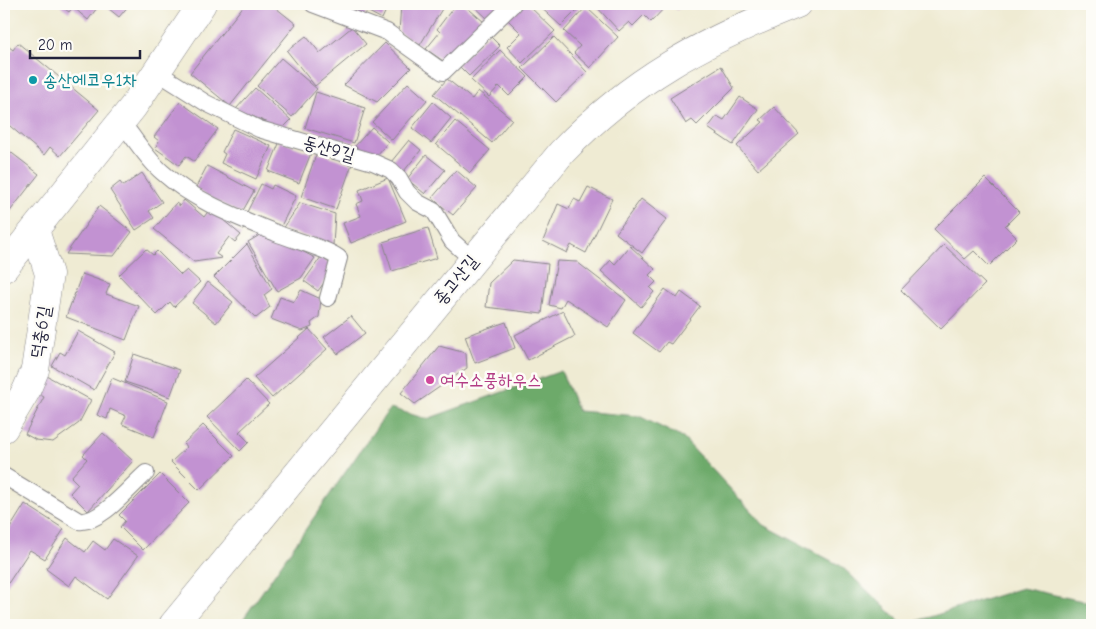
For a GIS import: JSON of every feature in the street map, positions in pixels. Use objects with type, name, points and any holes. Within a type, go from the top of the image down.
[{"type":"street","points":[[4,268],[121,121],[157,72],[202,4]]},
{"type":"street","name":"종고산길","points":[[173,625],[562,152],[607,107],[652,74],[769,9],[797,4]]},
{"type":"street","name":"덕충6길","points":[[4,428],[26,391],[35,370],[49,274],[36,230]]},
{"type":"lane","points":[[313,4],[387,32],[443,72],[513,4]]},
{"type":"lane","name":"동산9길","points":[[157,72],[206,103],[259,129],[373,162],[391,170],[417,202],[434,212],[452,241],[473,260]]},
{"type":"lane","points":[[121,121],[162,172],[187,189],[226,213],[306,245],[332,252],[339,258],[328,298]]},
{"type":"lane","points":[[4,476],[79,521],[87,522],[100,516],[146,473]]},
{"type":"green space","points":[[561,371],[578,411],[639,416],[683,438],[764,525],[841,566],[904,625],[239,625],[390,408],[427,419]]},
{"type":"green space","points":[[1022,588],[1092,603],[1092,625],[904,625]]},
{"type":"building","name":"송산에코우1차","points":[[58,4],[100,4],[88,20],[73,7],[69,12]]},
{"type":"building","points":[[103,4],[130,4],[119,17]]},
{"type":"building","points":[[245,4],[271,4],[296,24],[230,106],[190,73]]},
{"type":"building","points":[[336,4],[389,4],[382,19],[367,11],[364,17]]},
{"type":"building","points":[[401,4],[445,4],[420,45],[399,32]]},
{"type":"building","points":[[456,4],[463,4],[484,22],[446,63],[426,49],[440,32],[437,29]]},
{"type":"building","points":[[472,4],[503,4],[488,19]]},
{"type":"building","points":[[522,4],[527,4],[555,31],[522,63],[507,47],[521,33],[507,19]]},
{"type":"building","points":[[537,4],[583,4],[561,26]]},
{"type":"building","points":[[594,4],[667,5],[651,22],[644,15],[633,26],[629,22],[619,31]]},
{"type":"building","points":[[671,4],[683,4],[677,10]]},
{"type":"building","points":[[586,7],[618,37],[590,68],[574,53],[580,46],[564,31]]},
{"type":"building","points":[[352,27],[366,44],[315,86],[287,51],[306,36],[320,53]]},
{"type":"building","points":[[488,34],[500,46],[469,76],[457,64]]},
{"type":"building","points":[[554,37],[587,72],[556,102],[522,68]]},
{"type":"building","name":"송산에코우1차","points":[[4,43],[13,50],[18,43],[99,110],[60,156],[50,147],[44,155],[4,121]]},
{"type":"building","points":[[385,43],[411,68],[377,102],[344,85]]},
{"type":"building","points":[[500,50],[528,77],[509,96],[499,86],[489,97],[471,80]]},
{"type":"building","points":[[281,58],[317,89],[292,117],[257,86]]},
{"type":"building","points":[[721,66],[734,88],[697,125],[692,120],[686,124],[670,98]]},
{"type":"building","points":[[447,79],[472,99],[478,91],[512,119],[492,143],[434,94]]},
{"type":"building","points":[[408,83],[427,100],[392,140],[372,122]]},
{"type":"building","points":[[255,88],[291,120],[282,129],[236,109]]},
{"type":"building","points":[[316,92],[365,108],[354,143],[305,128]]},
{"type":"building","points":[[740,97],[758,109],[733,145],[708,128],[717,116],[724,120]]},
{"type":"building","points":[[180,102],[218,129],[194,161],[186,156],[179,165],[155,148],[159,141],[154,137]]},
{"type":"building","points":[[433,102],[451,118],[431,143],[412,128]]},
{"type":"building","points":[[774,107],[799,134],[758,170],[737,146],[763,122],[760,120]]},
{"type":"building","points":[[455,121],[490,150],[470,173],[436,144]]},
{"type":"building","points":[[372,127],[388,142],[378,154],[361,151],[355,146]]},
{"type":"building","points":[[233,129],[271,146],[256,179],[221,163],[225,154],[222,152]]},
{"type":"building","points":[[409,140],[421,150],[404,171],[391,162]]},
{"type":"building","points":[[280,141],[311,153],[299,183],[268,171]]},
{"type":"building","points":[[4,147],[39,174],[4,219]]},
{"type":"building","points":[[317,152],[352,164],[336,209],[301,197]]},
{"type":"building","points":[[426,155],[445,170],[425,194],[407,179]]},
{"type":"building","points":[[207,166],[254,191],[241,214],[195,189]]},
{"type":"building","points":[[456,170],[477,188],[453,215],[432,198]]},
{"type":"building","points":[[142,173],[162,202],[149,211],[154,218],[136,230],[110,190],[120,182],[123,186]]},
{"type":"building","points":[[388,178],[406,221],[351,243],[343,223],[361,216],[356,204],[363,201],[359,190]]},
{"type":"building","points":[[985,178],[1019,212],[1005,226],[1017,238],[989,266],[974,251],[965,259],[934,229]]},
{"type":"building","points":[[261,184],[271,189],[273,185],[296,196],[280,228],[247,212]]},
{"type":"building","points":[[588,187],[612,199],[586,253],[571,245],[567,253],[543,241],[558,204],[569,209],[574,199],[580,202]]},
{"type":"building","points":[[641,199],[667,219],[642,253],[616,233]]},
{"type":"building","points":[[184,200],[204,217],[210,209],[241,235],[235,242],[229,237],[216,254],[222,258],[194,262],[154,229],[176,203],[180,206]]},
{"type":"building","points":[[300,203],[335,214],[333,245],[283,229]]},
{"type":"building","points":[[99,206],[132,232],[114,256],[66,254]]},
{"type":"building","points":[[428,228],[437,258],[392,271],[383,242]]},
{"type":"building","points":[[263,233],[270,234],[315,258],[301,278],[277,291],[248,242]]},
{"type":"building","points":[[247,244],[272,289],[264,295],[270,307],[256,318],[214,277]]},
{"type":"building","points":[[944,245],[985,284],[941,329],[901,290]]},
{"type":"building","points":[[630,246],[655,269],[649,275],[656,282],[650,288],[654,292],[641,307],[601,271],[611,260],[615,264]]},
{"type":"building","points":[[146,249],[153,255],[157,251],[181,275],[187,270],[200,282],[174,307],[170,302],[157,315],[119,275]]},
{"type":"building","points":[[321,257],[335,267],[318,291],[304,281]]},
{"type":"building","points":[[513,260],[548,264],[542,314],[486,307],[489,283]]},
{"type":"building","points":[[557,261],[577,262],[626,300],[608,327],[566,299],[561,308],[549,305]]},
{"type":"building","points":[[82,274],[110,284],[106,294],[139,306],[126,340],[66,317]]},
{"type":"building","points":[[208,282],[233,302],[216,323],[192,303]]},
{"type":"building","points":[[665,289],[677,298],[681,292],[700,306],[671,344],[667,342],[659,352],[633,333]]},
{"type":"building","points":[[301,290],[321,299],[319,317],[311,323],[312,327],[302,331],[271,319],[280,297],[294,302]]},
{"type":"building","points":[[563,311],[575,336],[528,360],[515,335]]},
{"type":"building","points":[[351,316],[365,333],[338,354],[324,337]]},
{"type":"building","points":[[506,322],[515,348],[475,363],[465,336]]},
{"type":"building","points":[[309,329],[327,349],[272,398],[254,378]]},
{"type":"building","points":[[78,331],[115,352],[94,390],[52,366],[60,352],[65,355]]},
{"type":"building","name":"여수소풍하우스","points":[[439,346],[466,353],[467,368],[415,404],[401,393]]},
{"type":"building","points":[[134,354],[180,370],[170,397],[125,382]]},
{"type":"building","points":[[47,376],[91,400],[79,423],[53,442],[36,440],[25,434],[44,397],[37,393]]},
{"type":"building","points":[[112,378],[168,401],[154,437],[122,424],[126,416],[110,409],[107,419],[97,415]]},
{"type":"building","points":[[246,380],[269,404],[239,432],[249,442],[240,451],[207,417]]},
{"type":"building","points":[[203,425],[234,456],[199,490],[171,462],[187,447],[183,444]]},
{"type":"building","points":[[103,433],[133,461],[88,511],[70,493],[78,484],[71,477],[87,459],[83,455]]},
{"type":"building","points":[[160,474],[189,503],[143,550],[120,527],[125,521],[119,515]]},
{"type":"building","points":[[25,504],[64,529],[45,559],[30,550],[7,585],[4,583],[4,538]]},
{"type":"building","points":[[67,538],[85,552],[93,541],[105,550],[113,539],[138,556],[107,599],[76,576],[69,586],[46,569]]},
{"type":"place","name":"송산에코우1차","points":[[33,80]]},
{"type":"place","name":"여수소풍하우스","points":[[430,380]]}]
